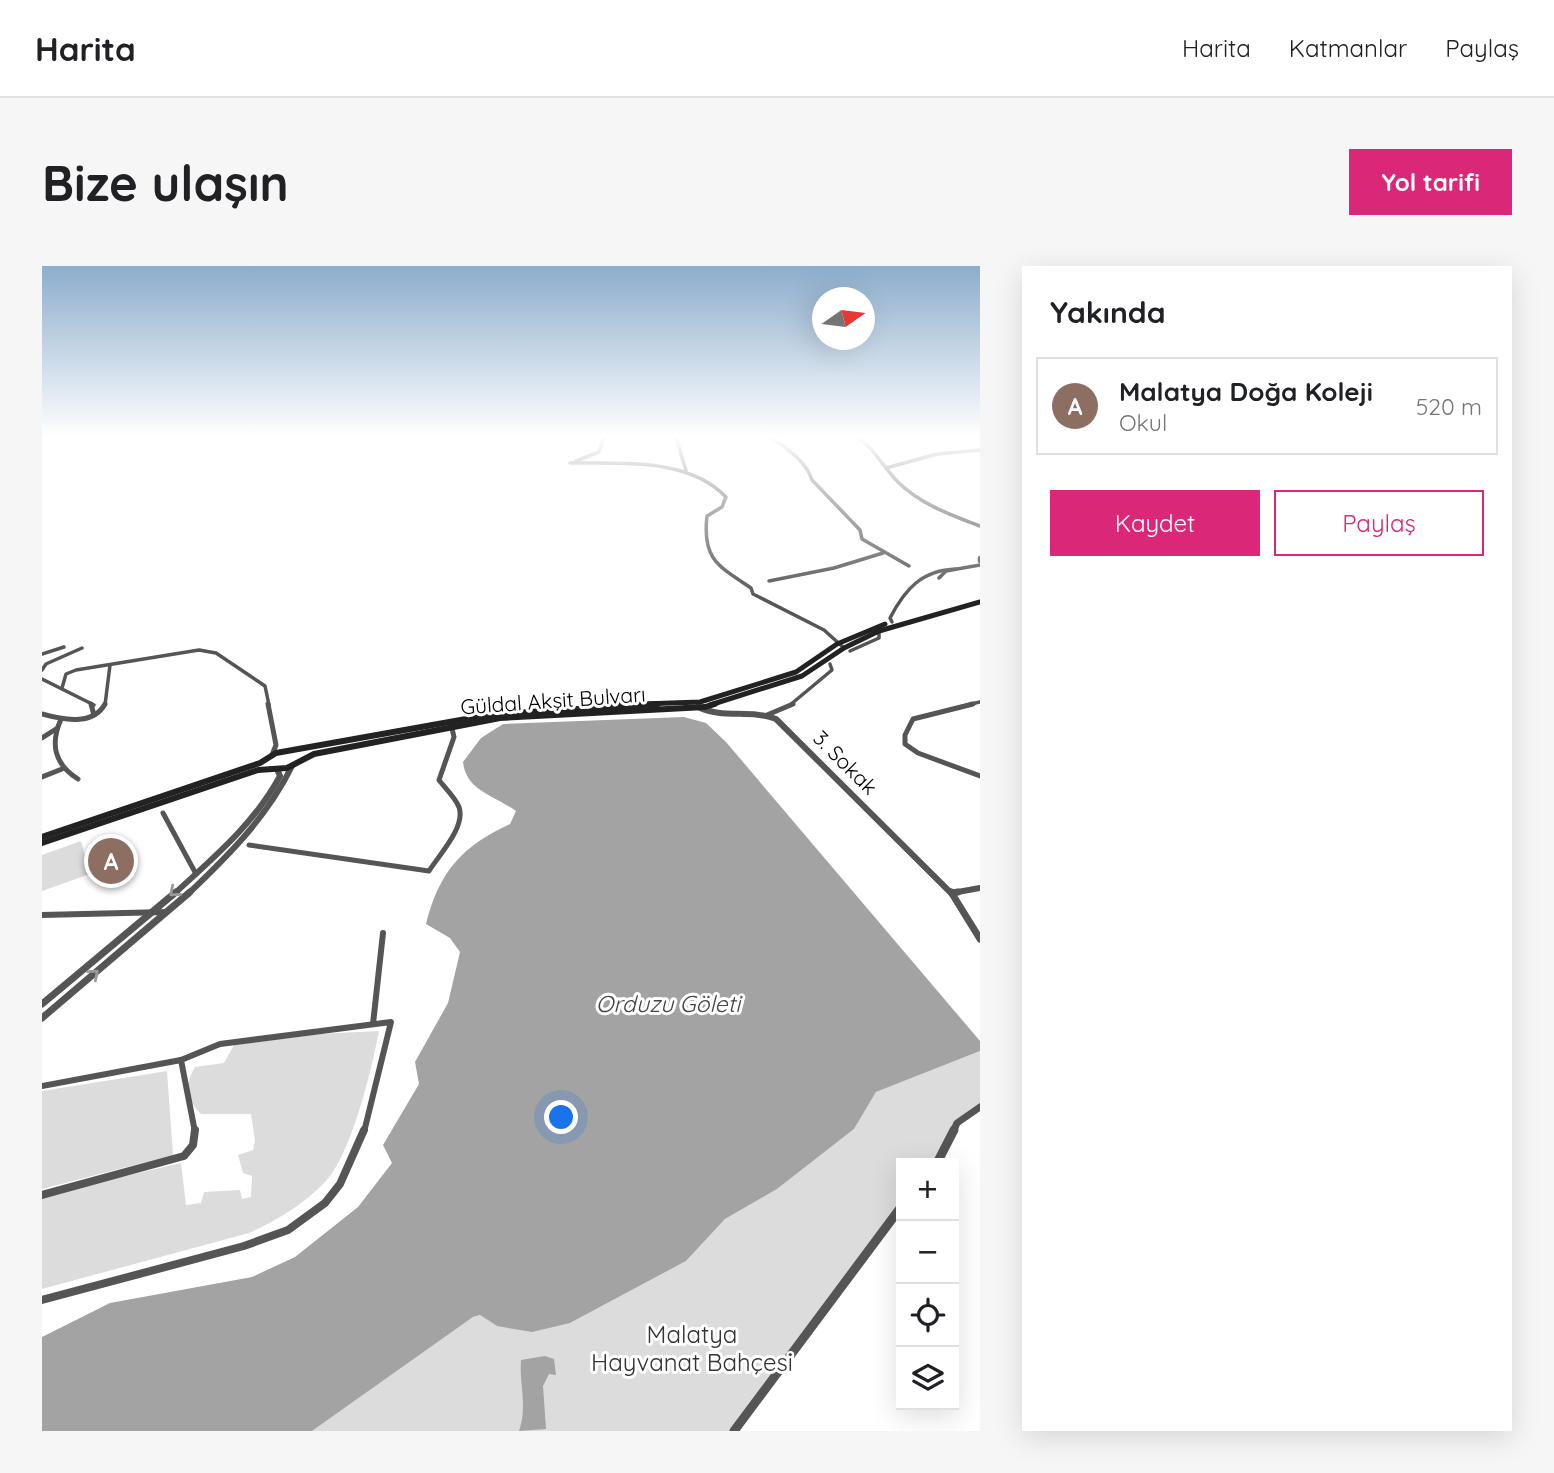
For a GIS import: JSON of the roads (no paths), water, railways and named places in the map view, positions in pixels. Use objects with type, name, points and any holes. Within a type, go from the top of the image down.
[{"type":"main road","name":"Güldal Akşit Bulvarı","points":[[844,648],[880,631],[980,602]]},
{"type":"main road","name":"Güldal Akşit Bulvarı","points":[[42,837],[293,751],[451,723],[696,706],[802,676],[844,648],[892,622],[980,602]]},
{"type":"main road","name":"Güldal Akşit Bulvarı","points":[[292,766],[301,758],[451,723]]},
{"type":"main road","points":[[42,843],[257,770],[292,766]]},
{"type":"street","points":[[720,491],[726,497],[722,507],[707,516],[703,538],[709,557],[751,588],[753,594],[824,630],[844,648]]},
{"type":"street","points":[[823,491],[860,530],[862,540],[909,566]]},
{"type":"street","points":[[909,491],[980,526]]},
{"type":"street","points":[[769,581],[834,568],[883,553]]},
{"type":"street","points":[[939,578],[980,561]]},
{"type":"street","points":[[892,622],[890,618],[897,604],[916,580],[941,568],[956,569]]},
{"type":"street","points":[[42,654],[64,647]]},
{"type":"street","points":[[42,670],[46,663],[82,648]]},
{"type":"street","points":[[42,1004],[196,874],[275,788],[280,775],[270,757],[276,745],[265,686],[215,653],[193,650],[68,673],[62,688]]},
{"type":"street","points":[[696,706],[707,713],[766,715],[793,704],[832,670],[830,664]]},
{"type":"street","points":[[42,714],[61,719],[94,715],[106,703],[110,665]]},
{"type":"street","points":[[42,679],[94,705],[94,715]]},
{"type":"street","points":[[980,702],[914,719],[905,735],[905,744],[918,753],[980,776]]},
{"type":"street","name":"3. Sokak","points":[[766,715],[776,719],[952,893],[980,939]]},
{"type":"street","points":[[61,719],[53,744],[62,769],[78,779]]},
{"type":"street","points":[[249,845],[429,871],[455,830],[461,814],[459,807],[439,780],[454,737],[451,723]]},
{"type":"street","points":[[42,738],[56,729]]},
{"type":"street","points":[[276,745],[293,751],[301,758]]},
{"type":"street","points":[[42,1018],[205,876],[268,810],[292,766]]},
{"type":"street","points":[[42,778],[62,769]]},
{"type":"street","points":[[163,813],[196,874]]},
{"type":"street","points":[[952,893],[980,888]]},
{"type":"street","points":[[42,915],[166,912]]},
{"type":"street","points":[[373,1024],[383,933]]},
{"type":"street","points":[[42,1086],[181,1059],[220,1044],[391,1022],[368,1115],[340,1185],[316,1210],[254,1244],[42,1300]]},
{"type":"street","points":[[42,1195],[184,1156],[191,1151],[195,1143],[194,1128],[181,1059]]},
{"type":"street","points":[[940,1158],[957,1123],[980,1107]]},
{"type":"street","points":[[734,1431],[896,1214]]},
{"type":"water","name":"Orduzu Göleti","points":[[684,717],[706,723],[726,742],[980,1041],[980,1051],[876,1092],[854,1129],[777,1189],[725,1219],[686,1261],[570,1323],[532,1332],[497,1326],[480,1315],[473,1317],[312,1431],[42,1431],[42,1337],[110,1303],[252,1277],[295,1257],[358,1207],[392,1163],[383,1145],[419,1084],[415,1062],[448,1003],[460,952],[450,938],[426,924],[431,906],[455,863],[478,842],[510,824],[516,811],[475,786],[465,772],[463,762],[481,738],[503,724]]},
{"type":"water","points":[[545,1356],[554,1359],[556,1375],[549,1374],[543,1386],[546,1429],[519,1431],[523,1413],[521,1360]]},
{"type":"place","name":"Malatya Doğa Koleji","points":[[111,861]]},
{"type":"park label","name":"Malatya Hayvanat Bahçesi","points":[[692,1349]]}]
